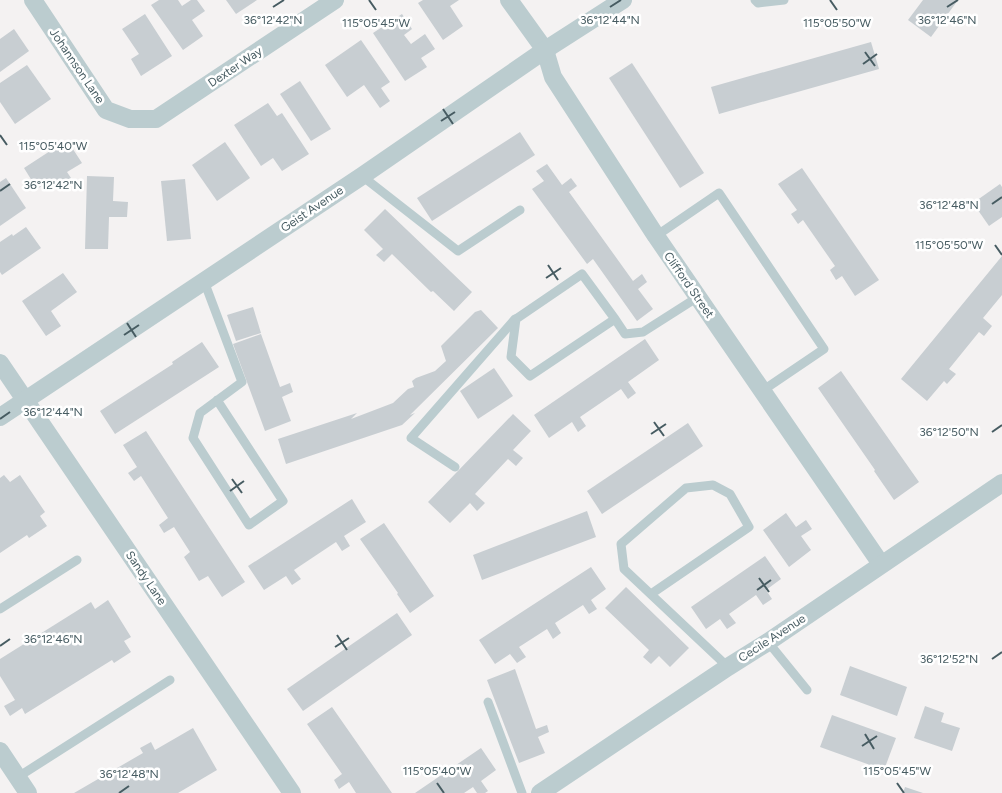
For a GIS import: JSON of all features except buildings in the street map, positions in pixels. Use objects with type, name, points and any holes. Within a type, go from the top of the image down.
[{"type":"street","name":"Johannson Lane","points":[[33,0],[106,110],[130,119]]},
{"type":"street","name":"Dexter Way","points":[[130,119],[156,120],[335,0]]},
{"type":"street","name":"Clifford Street","points":[[509,0],[545,50],[553,77],[656,236],[881,564]]},
{"type":"street","name":"Geist Avenue","points":[[0,417],[362,176],[545,50],[623,0]]},
{"type":"street","name":"Sandy Lane","points":[[0,363],[292,793]]},
{"type":"street","name":"Cecile Avenue","points":[[540,793],[768,642],[1002,483]]},
{"type":"street","points":[[0,751],[28,793]]},
{"type":"lane","points":[[755,0],[758,4],[784,0]]},
{"type":"lane","points":[[362,176],[458,251],[520,210]]},
{"type":"lane","points":[[656,236],[719,193],[824,349],[762,391]]},
{"type":"lane","points":[[455,467],[411,438],[516,319],[582,274],[625,334],[643,332],[698,297]]},
{"type":"lane","points":[[204,281],[242,382],[217,400],[200,413],[193,438],[249,524],[283,501],[217,400]]},
{"type":"lane","points":[[516,319],[510,357],[530,376],[615,319]]},
{"type":"lane","points":[[651,594],[749,527],[730,494],[713,485],[686,488],[621,544],[624,568],[651,594],[728,667]]},
{"type":"lane","points":[[0,609],[77,560]]},
{"type":"lane","points":[[768,642],[807,690]]},
{"type":"lane","points":[[18,777],[170,680]]},
{"type":"lane","points":[[488,702],[522,793]]}]
